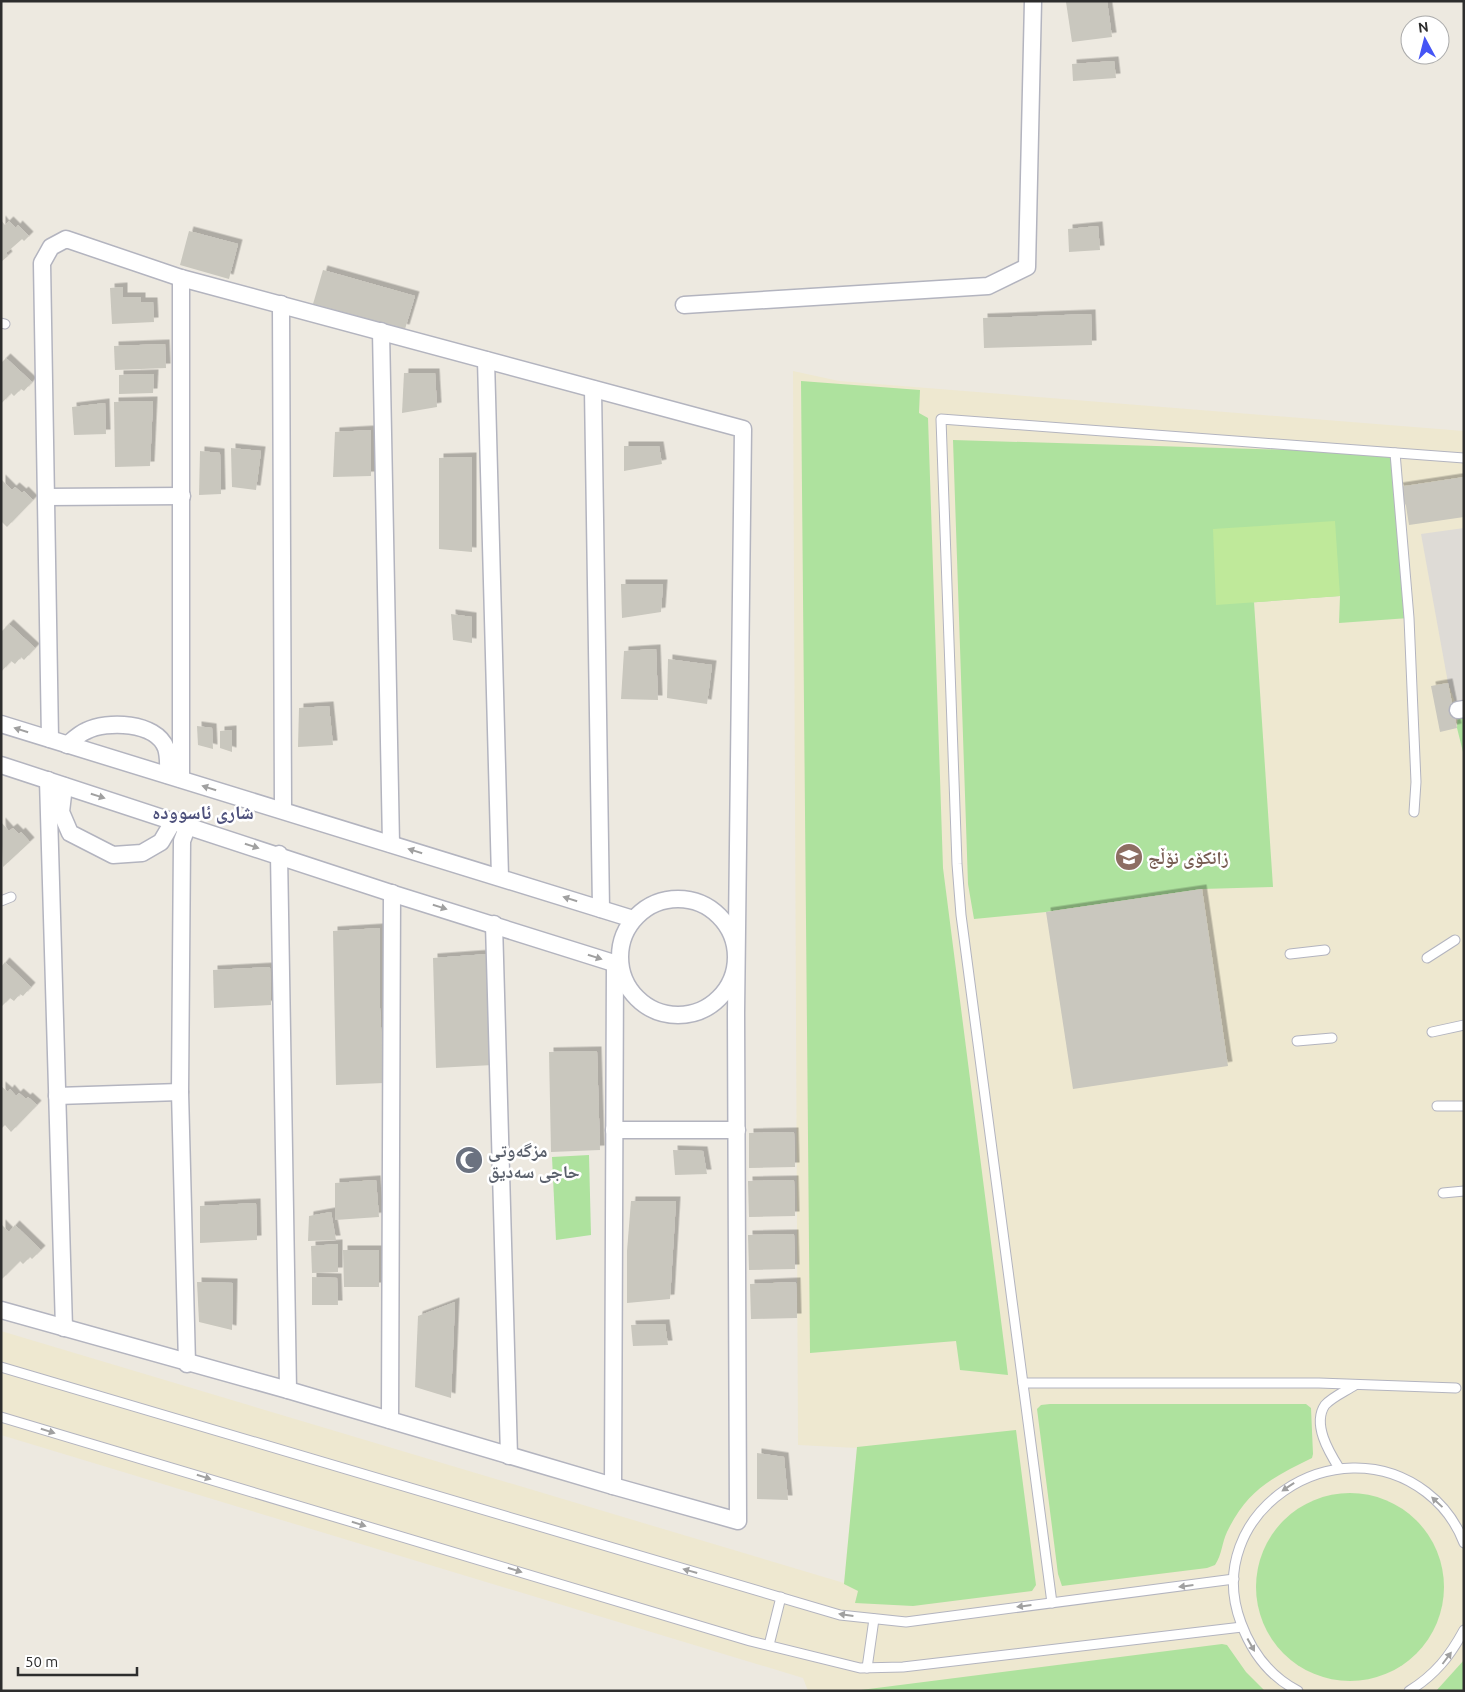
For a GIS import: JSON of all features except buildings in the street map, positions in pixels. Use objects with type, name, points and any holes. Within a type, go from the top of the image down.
[{"type":"street","points":[[684,305],[988,286],[1027,267],[1033,1]]},
{"type":"street","points":[[1,1310],[187,1364],[288,1390],[509,1456],[738,1521],[737,964],[744,429],[181,278],[66,239],[51,247],[42,263],[50,739]]},
{"type":"street","points":[[175,777],[182,496],[181,278]]},
{"type":"street","points":[[281,304],[283,810]]},
{"type":"street","points":[[381,331],[391,844]]},
{"type":"street","points":[[486,360],[500,877]]},
{"type":"street","points":[[593,389],[601,909]]},
{"type":"street","points":[[47,497],[182,496]]},
{"type":"street","points":[[1,724],[633,919]]},
{"type":"street","points":[[67,744],[86,730],[115,725],[138,726],[152,732],[165,747],[175,777]]},
{"type":"street","points":[[1,765],[279,854],[392,893],[617,964],[636,998],[652,1009],[669,1015],[688,1015],[706,1009],[721,998],[732,982],[737,964],[736,945],[730,928],[718,913],[702,903],[684,898],[665,899],[648,907],[633,919],[624,933],[617,964],[614,1130],[613,1486]]},
{"type":"street","points":[[48,780],[64,1328]]},
{"type":"street","points":[[64,786],[61,812],[70,833],[113,855],[142,853],[161,842],[181,823]]},
{"type":"street","points":[[181,823],[180,1092],[187,1364]]},
{"type":"street","points":[[279,854],[288,1390]]},
{"type":"street","points":[[390,1420],[392,893]]},
{"type":"street","points":[[494,924],[509,1456]]},
{"type":"street","points":[[57,1096],[180,1092]]},
{"type":"street","points":[[614,1130],[737,1130]]},
{"type":"lane","points":[[1052,1603],[961,915],[941,419],[1464,458]]},
{"type":"lane","points":[[1396,453],[1410,618],[1416,782],[1414,812]]},
{"type":"lane","points":[[1,901],[11,897]]},
{"type":"lane","points":[[1427,958],[1455,940]]},
{"type":"lane","points":[[1290,954],[1325,950]]},
{"type":"lane","points":[[1432,1032],[1464,1026]]},
{"type":"lane","points":[[1298,1040],[1332,1038]]},
{"type":"lane","points":[[1437,1106],[1464,1106]]},
{"type":"lane","points":[[1443,1194],[1464,1191]]},
{"type":"lane","points":[[1,1367],[840,1615],[906,1622],[1234,1579]]},
{"type":"lane","points":[[1023,1382],[1355,1385],[1456,1388]]},
{"type":"lane","points":[[1339,1468],[1325,1441],[1321,1418],[1326,1404],[1355,1385]]},
{"type":"lane","points":[[1,1417],[769,1645],[829,1661],[867,1668],[903,1667],[1242,1626]]},
{"type":"lane","points":[[1298,1691],[1268,1670],[1248,1643],[1237,1611],[1234,1579],[1244,1539],[1265,1506],[1296,1482],[1339,1468],[1385,1471],[1417,1486],[1444,1508],[1464,1543]]},
{"type":"lane","points":[[769,1645],[781,1598]]},
{"type":"lane","points":[[867,1668],[874,1618]]},
{"type":"lane","points":[[1410,1691],[1436,1671],[1448,1658],[1464,1630]]},
{"type":"shaded area","name":"زانکۆی نۆڵج","points":[[793,371],[839,381],[1464,431],[1464,1691],[808,1691],[803,1678],[1,1435],[1,1331],[844,1583],[857,1448],[798,1445]]},
{"type":"shaded area","points":[[1464,528],[1464,709],[1458,710],[1448,683],[1421,534]]},
{"type":"green space","points":[[801,381],[920,390],[919,413],[928,418],[943,868],[1008,1375],[960,1370],[956,1341],[810,1353]]},
{"type":"green space","points":[[953,440],[1395,453],[1409,618],[1339,623],[1340,596],[1254,602],[1273,887],[1202,889],[1046,912],[974,919],[968,884]]},
{"type":"green space","points":[[1335,521],[1340,596],[1216,605],[1213,529]]},
{"type":"green space","points":[[1464,709],[1464,756],[1457,728],[1458,710]]},
{"type":"green space","points":[[589,1155],[591,1235],[556,1240],[552,1157]]},
{"type":"green space","points":[[1306,1404],[1311,1408],[1313,1454],[1312,1458],[1262,1486],[1243,1505],[1227,1532],[1215,1565],[1207,1568],[1062,1586],[1058,1574],[1037,1409],[1041,1405]]},
{"type":"green space","points":[[1016,1430],[1036,1585],[1032,1591],[913,1606],[855,1603],[858,1591],[844,1584],[857,1447]]},
{"type":"green space","points":[[1359,1493],[1386,1500],[1417,1520],[1437,1551],[1443,1569],[1443,1605],[1437,1623],[1417,1654],[1386,1674],[1368,1680],[1341,1681],[1332,1680],[1306,1670],[1290,1660],[1277,1647],[1263,1623],[1257,1605],[1256,1578],[1257,1569],[1267,1543],[1277,1527],[1290,1514],[1314,1500],[1332,1494]]},
{"type":"green space","points":[[1222,1644],[1227,1645],[1246,1672],[1265,1691],[853,1691]]},
{"type":"green space","points":[[1464,1660],[1464,1691],[1436,1691]]},
{"type":"place","name":"زانکۆی نۆڵج","points":[[1129,857]]},
{"type":"place","name":"مزگەوتی حاجی سەدیق","points":[[469,1160]]},
{"type":"district","name":"شاری ئاسوودە","points":[[203,812]]}]
